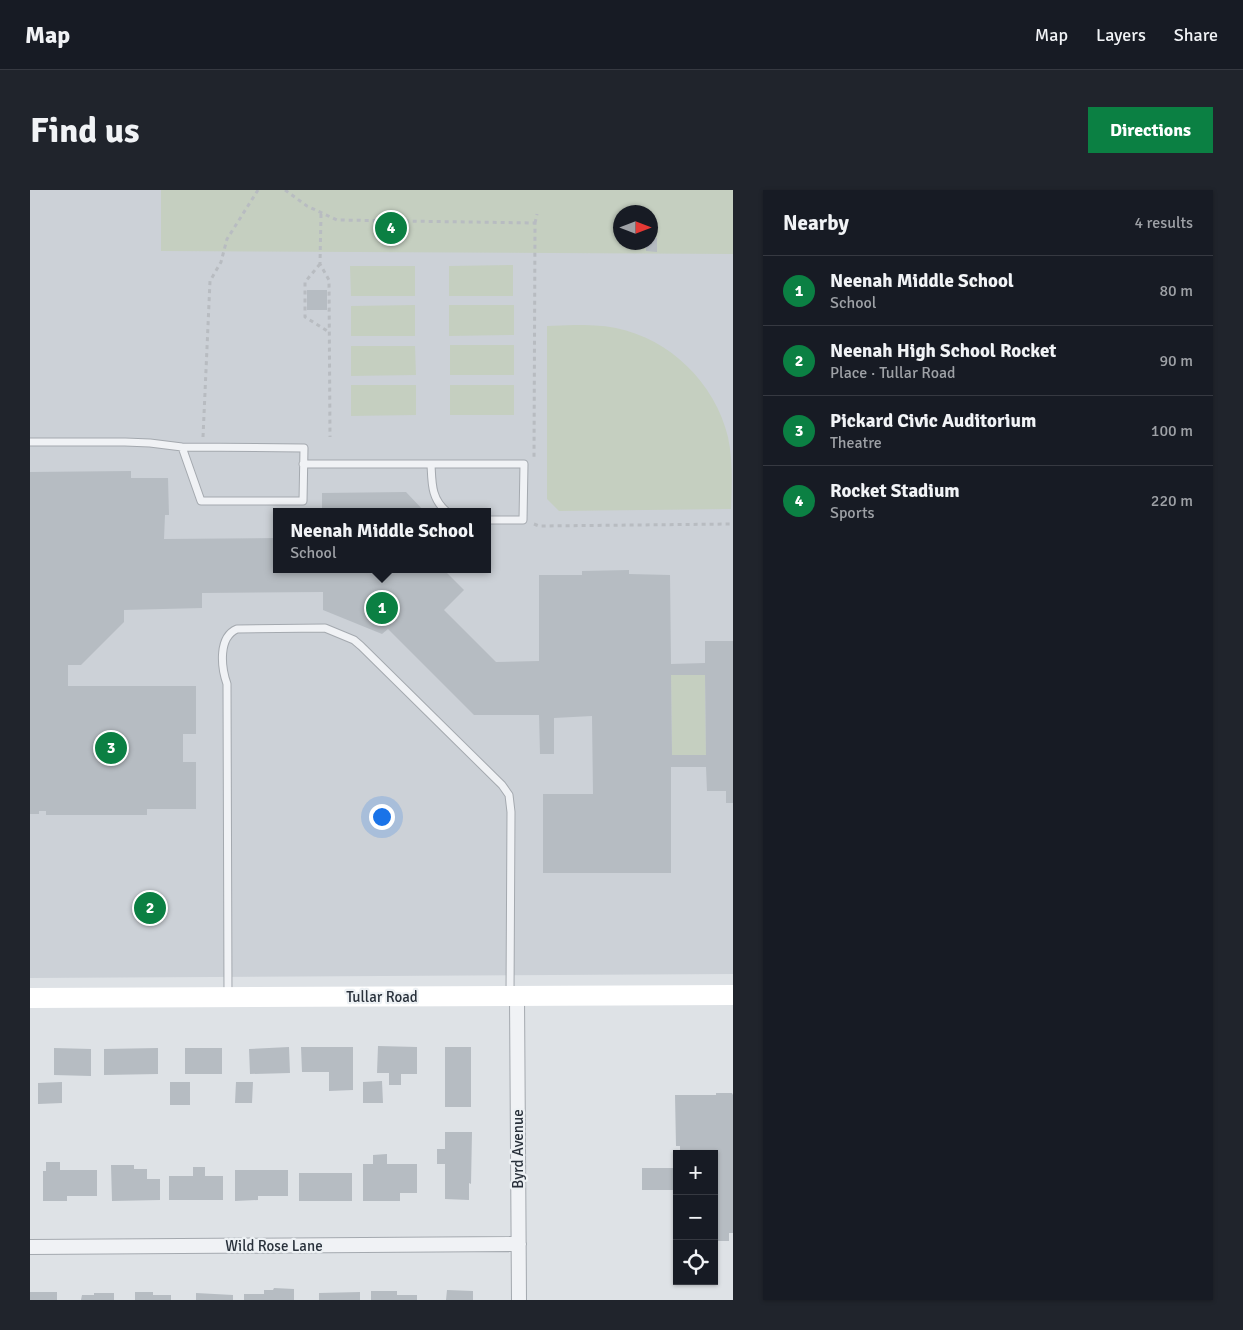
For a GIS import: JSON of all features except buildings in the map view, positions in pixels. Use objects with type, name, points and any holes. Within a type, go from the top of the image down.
[{"type":"main road","name":"Tullar Road","points":[[30,998],[733,995]]},
{"type":"street","name":"Byrd Avenue","points":[[514,997],[519,1300]]},
{"type":"street","name":"Wild Rose Lane","points":[[30,1247],[519,1244]]},
{"type":"lane","points":[[30,442],[133,442],[182,447],[304,448],[303,502],[201,501],[182,447]]},
{"type":"lane","points":[[303,464],[524,464],[523,520],[491,520]]},
{"type":"lane","points":[[431,464],[432,489],[442,508]]},
{"type":"lane","points":[[228,996],[227,684],[224,673],[223,645],[228,635],[238,629],[325,628],[354,640],[361,646],[502,785],[509,795],[511,812],[514,997]]},
{"type":"path","points":[[203,447],[210,281],[221,262],[227,239],[258,190]]},
{"type":"path","points":[[285,190],[321,214],[337,220],[355,222],[535,223]]},
{"type":"path","points":[[321,214],[320,264],[329,280],[330,437]]},
{"type":"path","points":[[534,466],[535,223],[537,214]]},
{"type":"path","points":[[320,264],[305,282],[305,317],[329,332]]},
{"type":"path","points":[[534,514],[534,524]]},
{"type":"path","points":[[523,520],[538,526],[733,524]]},
{"type":"shaded area","points":[[30,190],[733,190],[733,974],[30,978]]},
{"type":"green space","points":[[161,190],[733,190],[733,254],[161,251]]},
{"type":"green space","points":[[513,265],[513,296],[449,296],[449,266]]},
{"type":"green space","points":[[350,266],[415,266],[415,296],[351,296]]},
{"type":"green space","points":[[415,305],[415,336],[351,336],[351,306]]},
{"type":"green space","points":[[449,305],[514,305],[514,335],[449,336]]},
{"type":"green space","points":[[574,325],[616,328],[654,342],[672,353],[701,382],[713,399],[722,417],[728,437],[732,482],[731,509],[559,511],[547,499],[547,326]]},
{"type":"green space","points":[[450,345],[514,345],[514,375],[450,375]]},
{"type":"green space","points":[[351,346],[415,346],[416,375],[351,376]]},
{"type":"green space","points":[[351,385],[416,385],[416,415],[351,416]]},
{"type":"green space","points":[[450,385],[514,385],[514,415],[450,415]]},
{"type":"green space","points":[[671,675],[705,675],[706,755],[672,755]]},
{"type":"place","name":"Rocket Stadium","points":[[391,228]]},
{"type":"place","name":"Neenah Middle School","points":[[382,608]]},
{"type":"place","name":"Pickard Civic Auditorium","points":[[111,748]]},
{"type":"place","name":"Neenah High School Rocket","points":[[150,908]]}]
